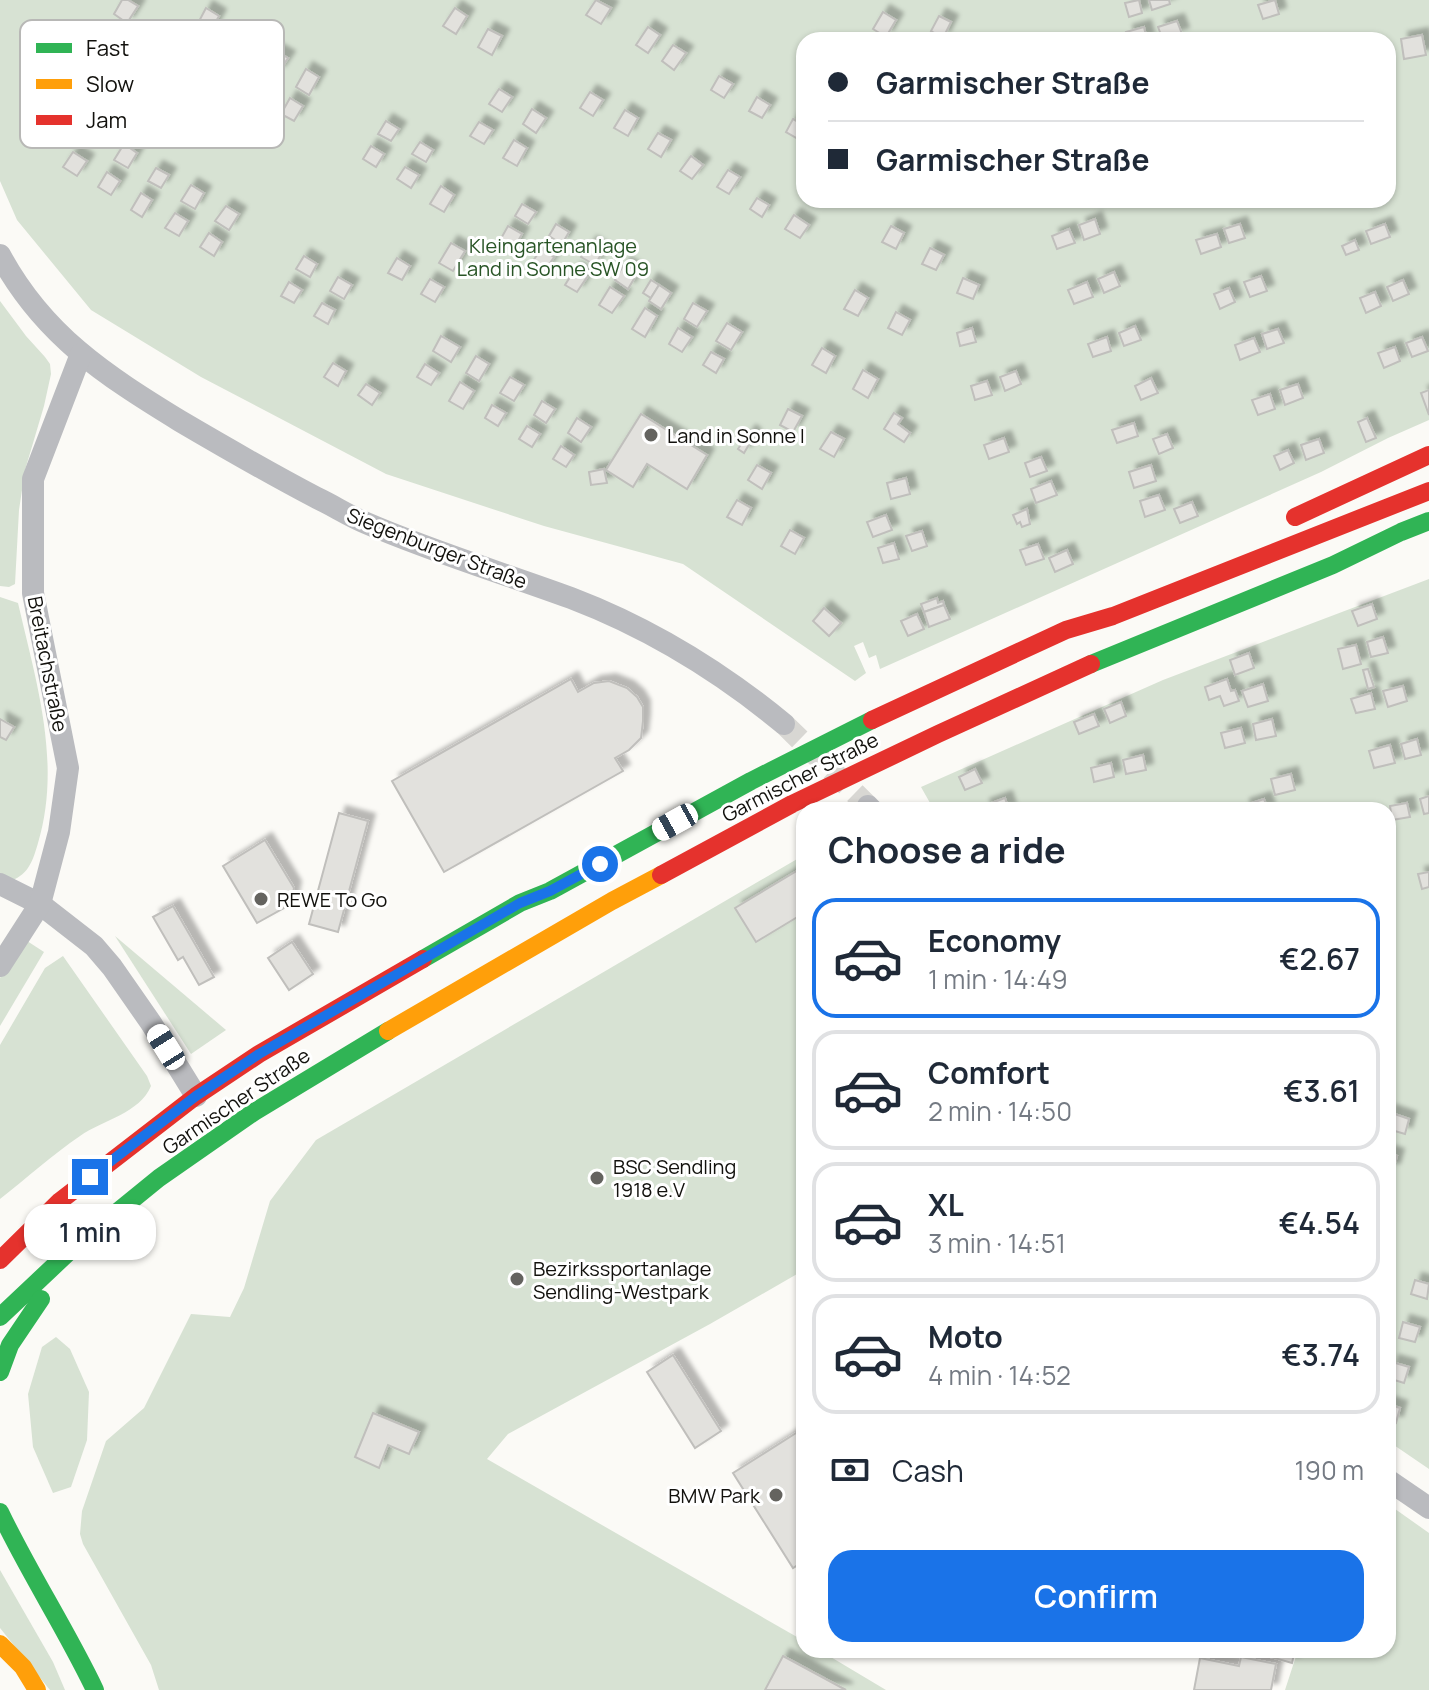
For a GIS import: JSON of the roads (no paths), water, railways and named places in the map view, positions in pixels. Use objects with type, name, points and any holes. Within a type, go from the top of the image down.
[{"type":"highway","points":[[1275,526],[1429,455]]},
{"type":"highway","name":"Garmischer Straße","points":[[0,1260],[60,1201],[196,1096],[259,1054],[520,903],[550,891],[857,727],[1066,630],[1113,616],[1429,491]]},
{"type":"highway","name":"Garmischer Straße","points":[[796,802],[1057,679],[1333,565],[1429,521]]},
{"type":"highway","points":[[1333,565],[1416,545]]},
{"type":"highway","points":[[1066,630],[1107,603],[1163,577]]},
{"type":"highway","name":"Garmischer Straße","points":[[0,1317],[73,1248],[159,1178],[276,1097],[485,974],[796,802]]},
{"type":"highway","points":[[0,1372],[10,1345],[66,1270],[73,1248]]},
{"type":"highway","points":[[0,1512],[95,1690]]},
{"type":"highway","points":[[0,1644],[23,1667],[37,1690]]},
{"type":"street","name":"Siegenburger Straße","points":[[0,255],[27,298],[81,354],[142,398],[255,466],[364,522],[572,599],[624,622],[707,669],[784,724]]},
{"type":"street","name":"Breitachstraße","points":[[0,966],[40,904],[59,832],[68,768],[33,593],[33,479],[81,354]]},
{"type":"street","points":[[0,884],[40,904],[94,946],[151,1023],[196,1096]]},
{"type":"street","points":[[1396,1485],[1429,1508]]},
{"type":"tunnel","points":[[784,724],[864,802]]},
{"type":"place","name":"Land in Sonne I","points":[[651,435]]},
{"type":"place","name":"REWE To Go","points":[[261,899]]},
{"type":"place","name":"BSC Sendling 1918 e.V","points":[[597,1178]]},
{"type":"place","name":"Bezirkssportanlage Sendling-Westpark","points":[[517,1279]]},
{"type":"place","name":"BMW Park","points":[[776,1495]]},
{"type":"park label","name":"Kleingartenanlage Land in Sonne SW 09","points":[[553,256]]}]
